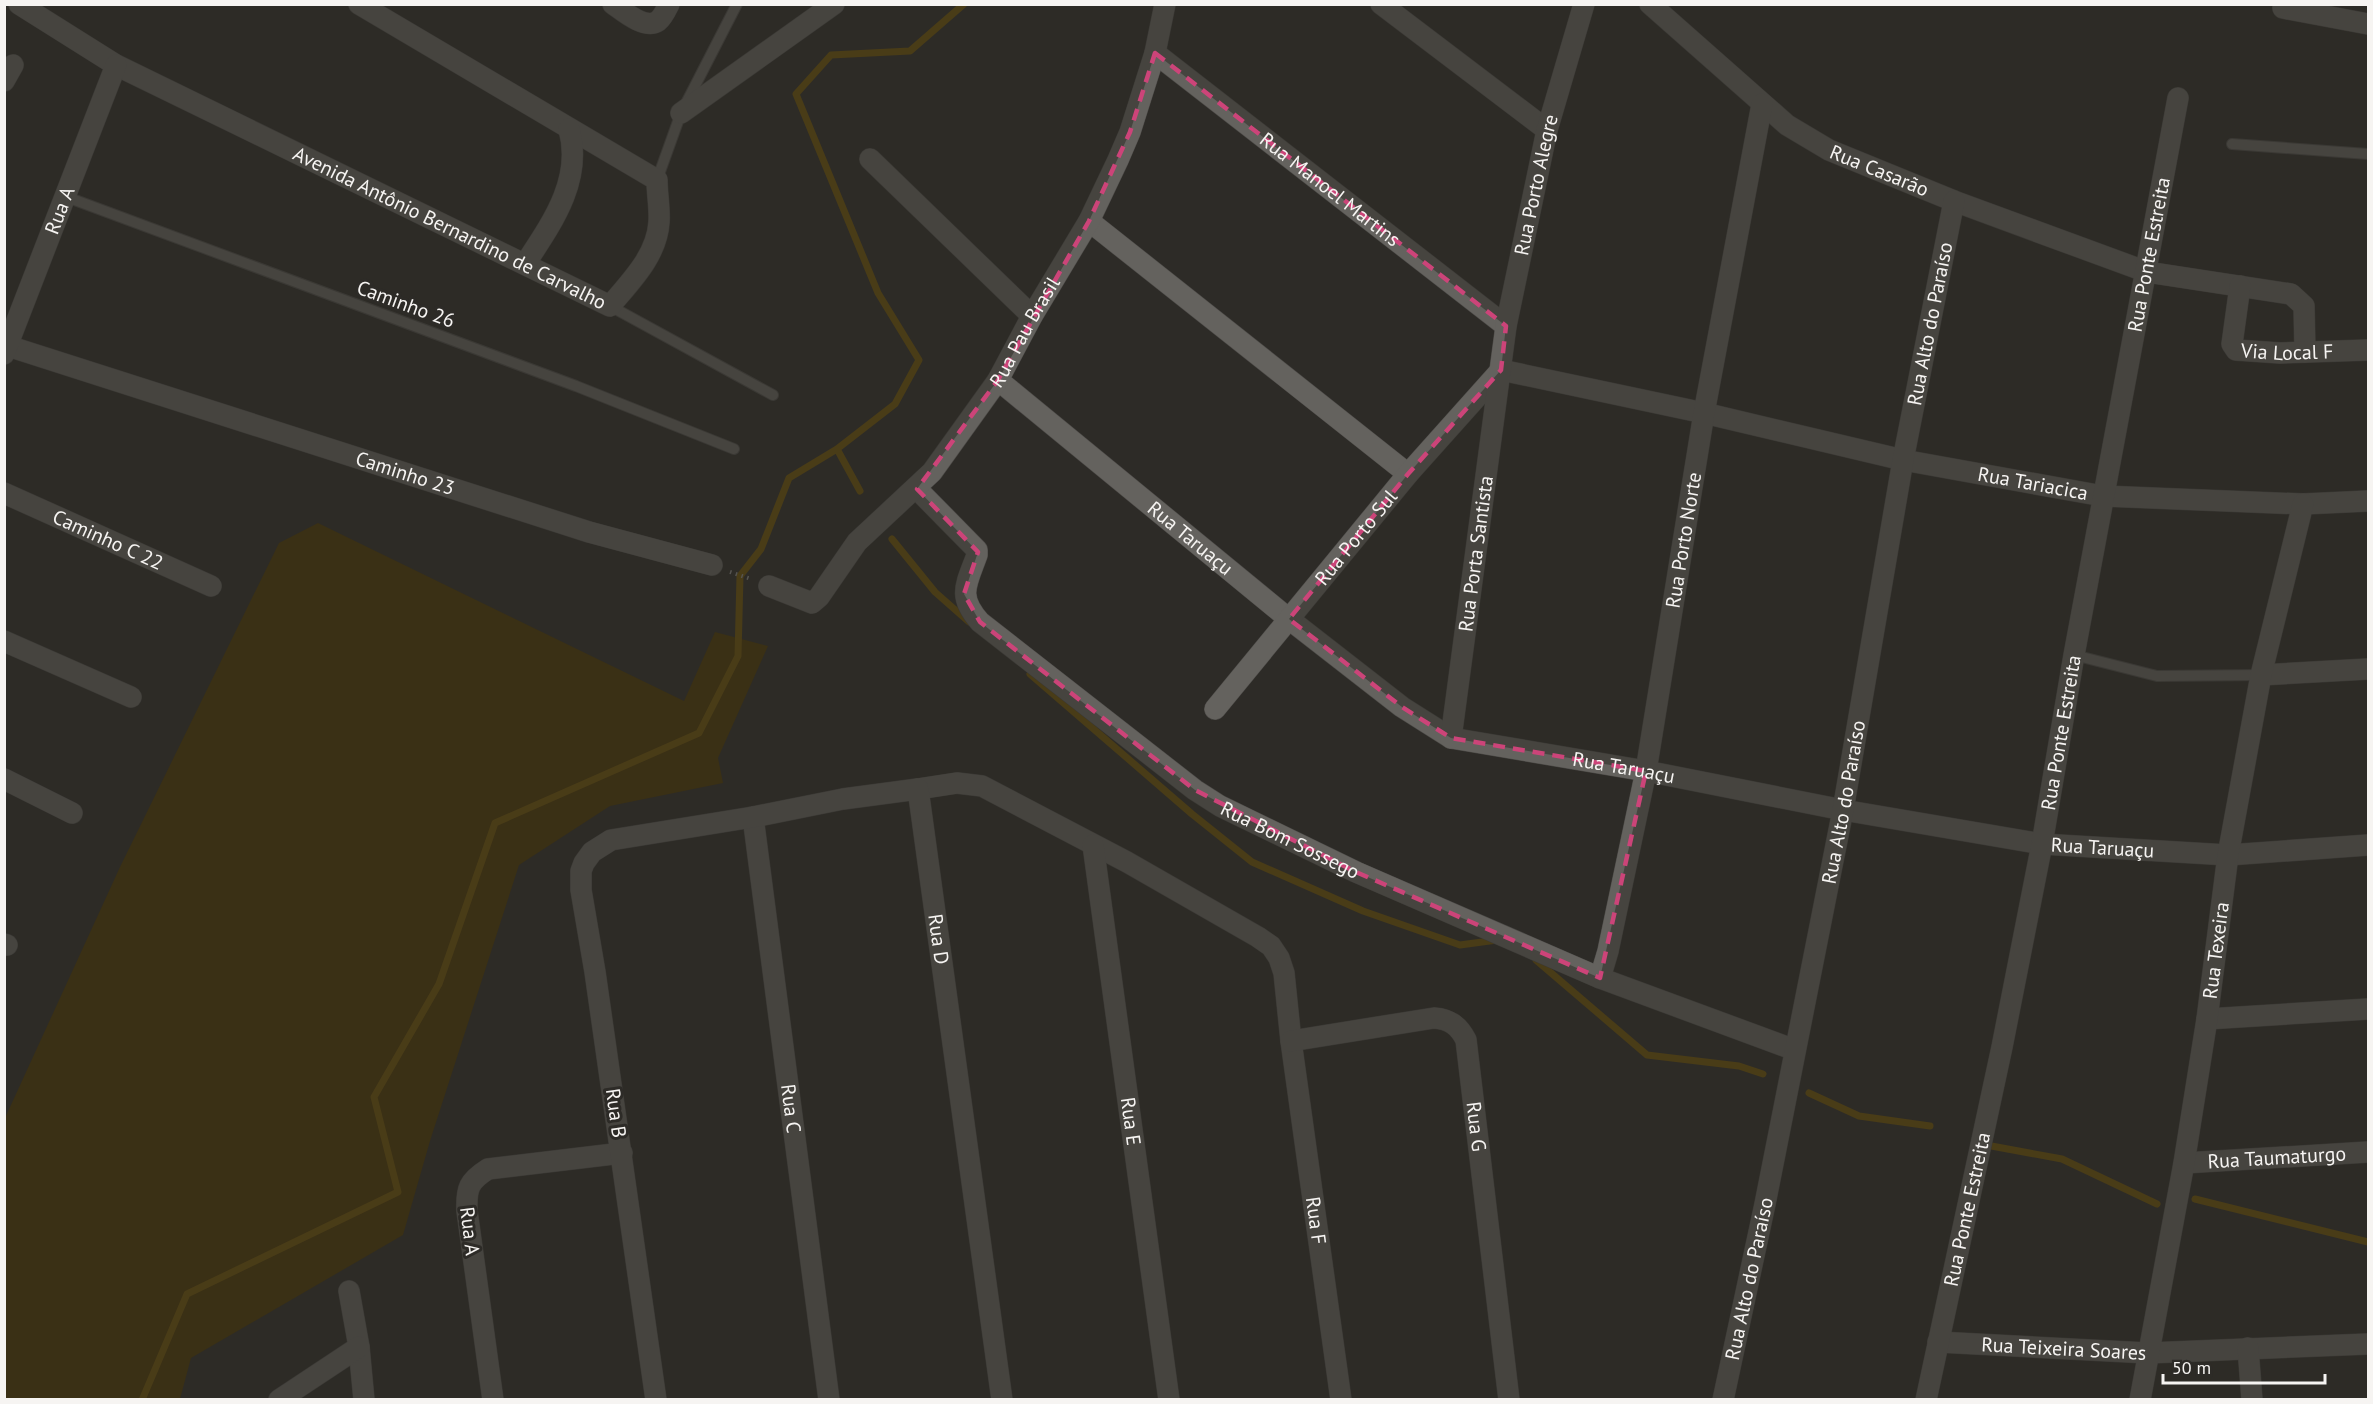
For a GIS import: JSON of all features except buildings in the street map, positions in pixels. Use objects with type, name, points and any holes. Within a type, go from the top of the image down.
[{"type":"street","name":"Avenida Antônio Bernardino de Carvalho","points":[[19,4],[116,65],[610,306],[639,272],[653,246],[659,223],[657,180]]},
{"type":"street","points":[[359,4],[657,180]]},
{"type":"street","points":[[613,4],[644,23],[651,24],[660,20],[669,4]]},
{"type":"street","points":[[681,113],[834,4]]},
{"type":"street","name":"Rua Pau Brasil","points":[[769,586],[812,603],[819,597],[857,542],[917,489],[954,445],[998,380],[1032,316],[1089,221],[1130,132],[1155,53],[1165,4]]},
{"type":"street","points":[[1382,4],[1547,130]]},
{"type":"street","name":"Rua Porto Alegre","points":[[1501,370],[1506,326],[1547,130],[1584,4]]},
{"type":"street","name":"Rua Casarão","points":[[1650,4],[1787,125],[1829,150],[1954,201],[2147,272],[2286,292],[2298,299],[2305,311],[2305,352]]},
{"type":"street","points":[[2283,8],[2368,24]]},
{"type":"street","name":"Rua Manoel Martins","points":[[1155,53],[1506,326]]},
{"type":"street","name":"Rua A","points":[[6,350],[12,316],[64,196],[116,65]]},
{"type":"street","name":"Rua Ponte Estreita","points":[[1926,1400],[2002,1047],[2042,843],[2103,496],[2178,98]]},
{"type":"street","name":"Rua Porto Norte","points":[[1600,978],[1608,951],[1646,771],[1704,413],[1762,104]]},
{"type":"street","points":[[525,264],[559,209],[571,180],[574,147],[569,129]]},
{"type":"street","points":[[870,159],[1032,316]]},
{"type":"street","name":"Rua Alto do Paraíso","points":[[1723,1400],[1765,1204],[1843,810],[1903,460],[1954,201]]},
{"type":"street","points":[[1089,221],[1408,474]]},
{"type":"street","name":"Via Local F","points":[[2240,286],[2233,347],[2236,350],[2262,352],[2368,350]]},
{"type":"street","name":"Caminho 23","points":[[6,350],[589,532],[712,565]]},
{"type":"street","name":"Rua Tariacica","points":[[1501,370],[1704,413],[1903,460],[2103,496],[2303,504],[2368,501]]},
{"type":"street","name":"Rua Porto Sul","points":[[1215,709],[1408,474],[1501,370]]},
{"type":"street","name":"Rua Porta Santista","points":[[1451,738],[1501,370]]},
{"type":"street","name":"Rua Taruaçu","points":[[998,380],[1289,619],[1402,706],[1451,738],[1646,771],[1843,810],[2042,843],[2228,855],[2368,845]]},
{"type":"street","name":"Rua Bom Sossego","points":[[917,489],[977,550],[964,594],[968,607],[980,622],[1195,790],[1220,806],[1356,872],[1600,978],[1795,1050]]},
{"type":"street","name":"Caminho C 22","points":[[4,493],[211,586]]},
{"type":"street","name":"Rua Texeira","points":[[2140,1400],[2184,1163],[2207,1019],[2228,855],[2261,675],[2303,504]]},
{"type":"street","points":[[4,641],[131,697]]},
{"type":"street","points":[[2261,675],[2368,669]]},
{"type":"street","points":[[4,779],[72,813]]},
{"type":"street","points":[[753,817],[843,799],[957,783],[982,786],[1093,845],[1271,946],[1279,958],[1284,973],[1291,1041]]},
{"type":"street","name":"Rua D","points":[[918,789],[1002,1400]]},
{"type":"street","name":"Rua B","points":[[656,1400],[622,1153],[581,890],[581,871],[592,852],[611,840],[753,817]]},
{"type":"street","name":"Rua C","points":[[753,817],[829,1400]]},
{"type":"street","name":"Rua E","points":[[1093,845],[1169,1400]]},
{"type":"street","points":[[2207,1019],[2368,1009]]},
{"type":"street","name":"Rua G","points":[[1291,1041],[1434,1018],[1449,1020],[1460,1029],[1466,1040],[1509,1400]]},
{"type":"street","name":"Rua F","points":[[1291,1041],[1341,1400]]},
{"type":"street","name":"Rua Taumaturgo","points":[[2184,1163],[2368,1152]]},
{"type":"street","name":"Rua A","points":[[493,1400],[467,1210],[466,1193],[470,1185],[477,1176],[488,1169],[622,1153]]},
{"type":"street","points":[[349,1291],[359,1347],[364,1400]]},
{"type":"street","name":"Rua Teixeira Soares","points":[[1938,1342],[2148,1353],[2368,1344]]},
{"type":"street","points":[[279,1400],[359,1347]]},
{"type":"street","points":[[2248,1348],[2252,1400]]},
{"type":"lane","points":[[657,180],[681,113],[737,4]]},
{"type":"lane","points":[[2232,144],[2368,154]]},
{"type":"lane","name":"Caminho 26","points":[[64,196],[554,378],[734,448]]},
{"type":"lane","points":[[610,306],[773,395]]},
{"type":"lane","points":[[2074,655],[2157,676],[2261,675]]},
{"type":"path","points":[[712,565],[769,586]]},
{"type":"highlighted area","points":[[1155,53],[1506,326],[1501,370],[1408,474],[1289,619],[1402,707],[1451,738],[1646,771],[1600,978],[1356,872],[1195,790],[980,622],[964,594],[978,552],[917,489],[998,380],[1089,221],[1130,132]]},
{"type":"shaded area","points":[[318,523],[684,701],[715,632],[768,646],[718,758],[723,783],[610,806],[519,865],[430,1141],[403,1235],[191,1358],[180,1399],[5,1399],[5,1118],[120,867],[279,543]]},
{"type":"waterway","points":[[142,1400],[187,1294],[398,1192],[374,1097],[439,984],[495,823],[699,733],[738,656],[740,576],[761,549],[789,478],[837,449],[895,404],[919,360],[878,293],[796,94],[831,55],[910,51],[964,4]]},
{"type":"waterway","points":[[837,449],[860,491]]},
{"type":"waterway","points":[[892,539],[935,592],[969,622]]},
{"type":"waterway","points":[[1030,674],[1192,814],[1252,862],[1363,911],[1460,945],[1497,940]]},
{"type":"waterway","points":[[1536,960],[1647,1055],[1739,1066],[1763,1074]]},
{"type":"waterway","points":[[1809,1093],[1859,1116],[1930,1126]]},
{"type":"waterway","points":[[1986,1145],[2062,1159],[2157,1204]]},
{"type":"waterway","points":[[2195,1199],[2368,1242]]}]
